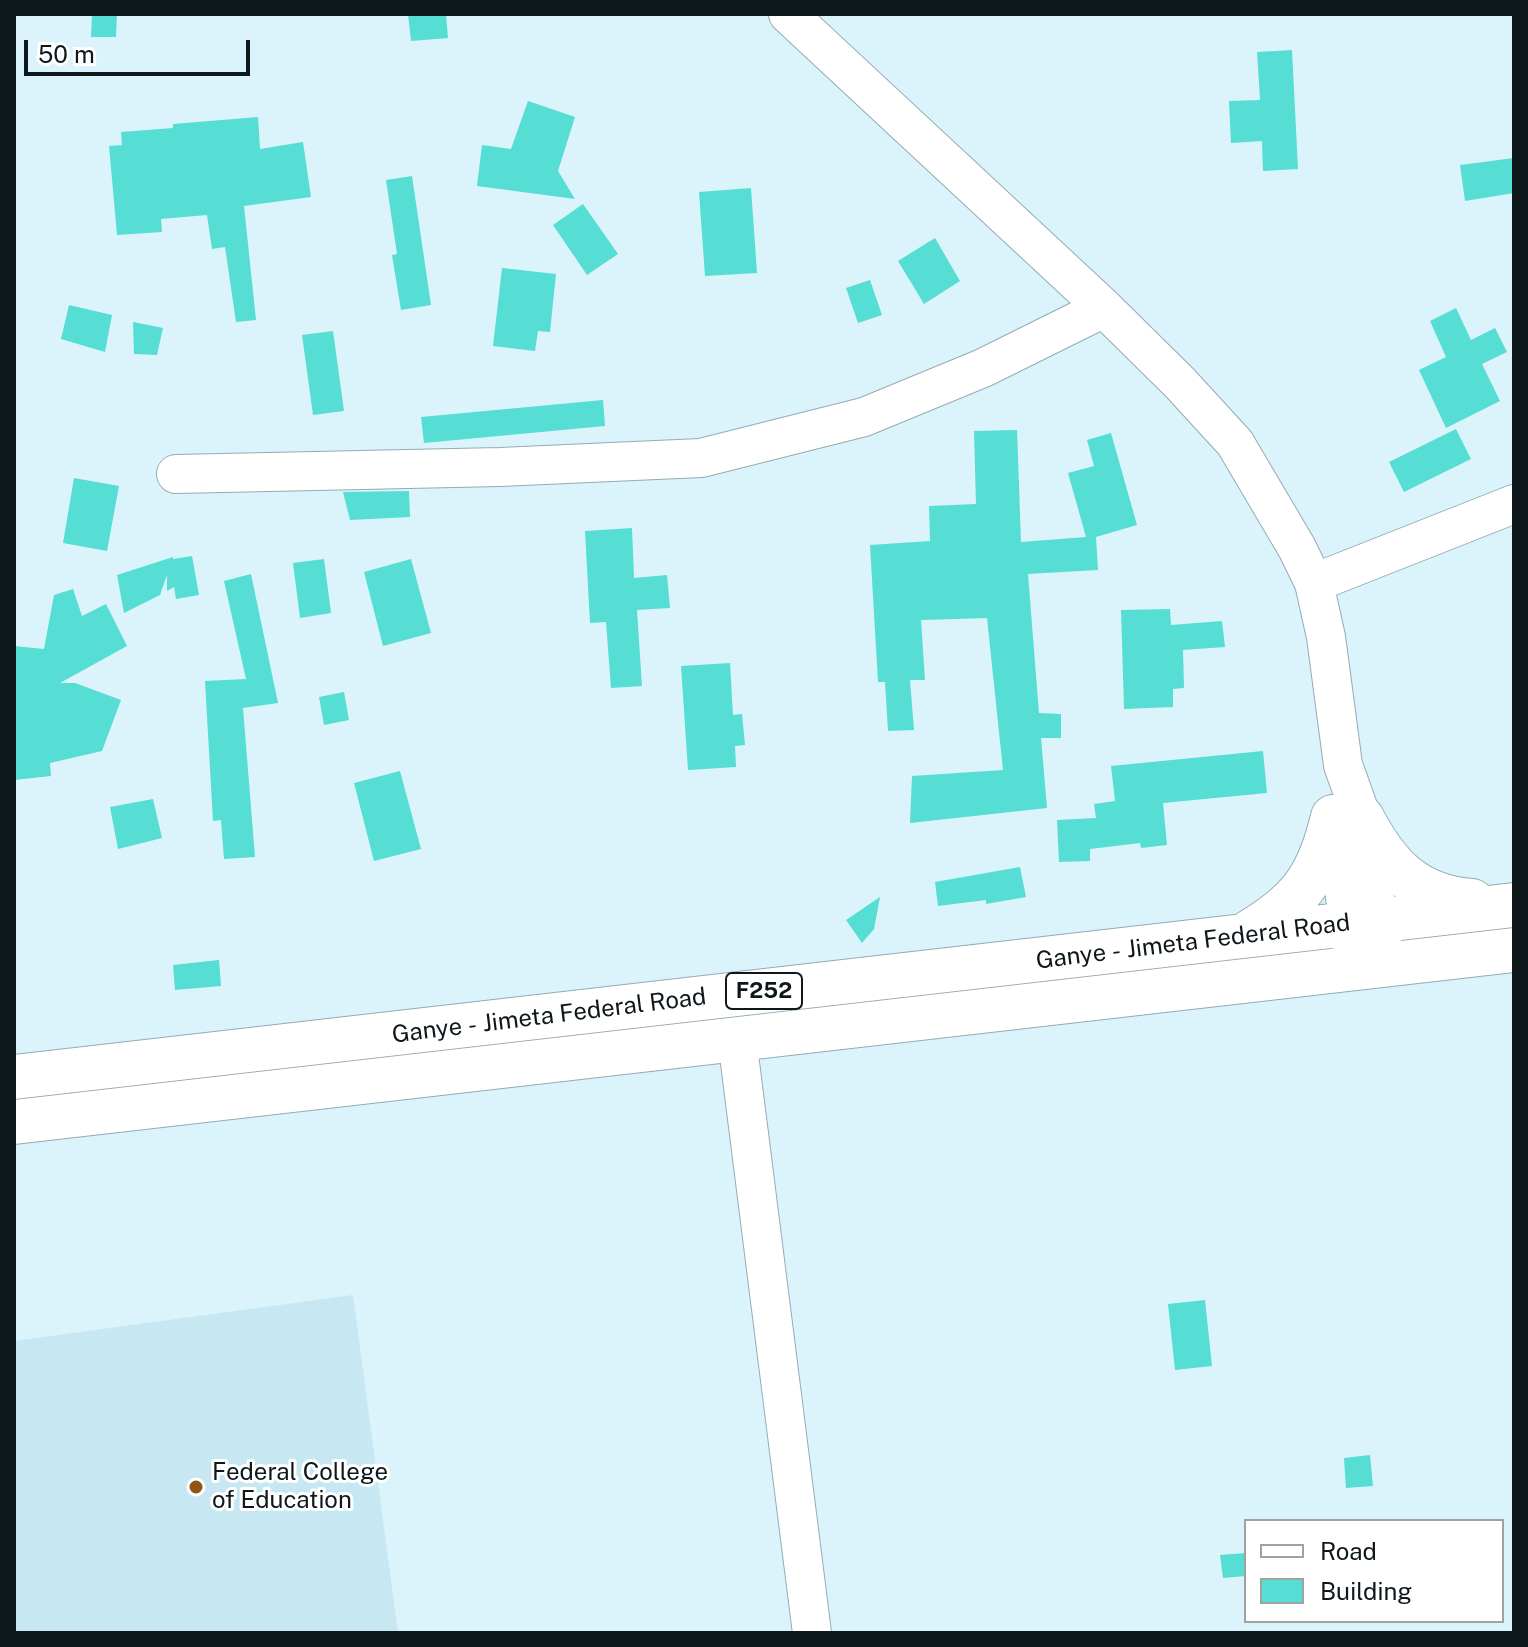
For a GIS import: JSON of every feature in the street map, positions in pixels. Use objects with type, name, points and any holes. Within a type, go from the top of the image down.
[{"type":"main road","points":[[1242,936],[1292,903],[1311,878],[1328,838],[1348,817],[1373,839],[1403,876],[1421,888],[1449,899],[1514,904]]},
{"type":"main road","name":"Ganye - Jimeta Federal Road","points":[[14,1077],[1514,904]]},
{"type":"main road","name":"Ganye - Jimeta Federal Road","points":[[14,1122],[1514,950]]},
{"type":"main road","points":[[392,1034],[397,1078]]},
{"type":"street","points":[[788,14],[1104,308],[1235,443],[1291,537],[1314,583],[1326,637],[1370,967]]},
{"type":"street","points":[[176,474],[500,467],[701,458],[864,417],[983,368],[1104,308]]},
{"type":"street","points":[[1314,583],[1514,504]]},
{"type":"street","points":[[737,1039],[812,1633]]},
{"type":"shaded area","name":"Federal College of Education","points":[[353,1295],[398,1633],[14,1633],[14,1341]]},
{"type":"building","points":[[92,14],[117,14],[116,37],[91,37]]},
{"type":"building","points":[[408,14],[446,14],[448,38],[411,41]]},
{"type":"building","points":[[1292,50],[1298,169],[1263,171],[1262,141],[1231,143],[1229,101],[1260,100],[1257,52]]},
{"type":"building","points":[[528,101],[575,117],[558,171],[575,199],[477,186],[482,145],[511,149]]},
{"type":"building","points":[[258,117],[260,149],[303,142],[311,197],[244,206],[256,320],[236,322],[225,247],[212,249],[207,215],[161,219],[162,232],[117,235],[109,146],[122,145],[121,132]]},
{"type":"building","points":[[1514,158],[1514,193],[1465,201],[1460,165]]},
{"type":"building","points":[[412,176],[431,305],[401,310],[392,255],[397,254],[386,180]]},
{"type":"building","points":[[751,188],[757,273],[705,276],[699,192]]},
{"type":"building","points":[[583,204],[618,254],[587,275],[553,225]]},
{"type":"building","points":[[935,238],[960,281],[924,304],[898,261]]},
{"type":"building","points":[[502,268],[556,274],[550,332],[538,331],[535,351],[493,346]]},
{"type":"building","points":[[870,280],[882,315],[858,323],[846,288]]},
{"type":"building","points":[[69,305],[112,315],[105,352],[61,339]]},
{"type":"building","points":[[1456,308],[1471,340],[1495,328],[1507,352],[1482,364],[1500,401],[1446,428],[1419,370],[1446,357],[1430,321]]},
{"type":"building","points":[[133,322],[163,328],[157,355],[134,354]]},
{"type":"building","points":[[333,331],[344,411],[313,415],[302,335]]},
{"type":"building","points":[[603,400],[605,426],[424,443],[421,417]]},
{"type":"building","points":[[1456,429],[1471,459],[1404,492],[1389,462]]},
{"type":"building","points":[[1017,430],[1021,542],[1086,537],[1068,473],[1094,466],[1087,440],[1111,433],[1137,525],[1096,537],[1098,570],[1028,574],[1039,713],[1061,714],[1061,738],[1041,738],[1047,808],[910,823],[912,776],[1003,770],[987,618],[921,620],[925,680],[910,680],[914,730],[888,731],[885,682],[878,682],[870,545],[930,541],[929,506],[976,504],[974,431]]},
{"type":"building","points":[[74,478],[119,486],[107,551],[63,543]]},
{"type":"building","points":[[409,491],[410,517],[350,520],[343,492]]},
{"type":"building","points":[[632,528],[634,578],[667,575],[670,608],[637,610],[642,686],[611,688],[606,622],[590,623],[585,531]]},
{"type":"building","points":[[192,556],[199,595],[176,599],[174,587],[167,591],[167,575],[160,595],[124,613],[117,575],[173,557]]},
{"type":"building","points":[[324,559],[331,613],[300,618],[293,563]]},
{"type":"building","points":[[411,559],[431,633],[383,646],[364,572]]},
{"type":"building","points":[[251,574],[278,703],[243,708],[255,857],[224,859],[221,820],[213,821],[205,681],[246,679],[224,581]]},
{"type":"building","points":[[73,589],[82,616],[106,604],[127,646],[60,683],[75,683],[121,700],[102,751],[50,763],[51,776],[14,780],[14,646],[44,649],[54,595]]},
{"type":"building","points":[[1170,609],[1171,625],[1222,621],[1225,647],[1183,650],[1184,688],[1173,689],[1173,707],[1124,709],[1121,610]]},
{"type":"building","points":[[730,663],[733,715],[742,714],[745,745],[735,746],[736,767],[688,770],[681,666]]},
{"type":"building","points":[[344,692],[349,720],[324,725],[319,697]]},
{"type":"building","points":[[1263,751],[1267,793],[1163,803],[1167,845],[1141,848],[1140,843],[1090,849],[1090,861],[1059,862],[1057,820],[1096,818],[1094,804],[1115,801],[1111,766]]},
{"type":"building","points":[[400,771],[421,849],[374,861],[354,783]]},
{"type":"building","points":[[153,799],[162,838],[118,849],[110,807]]},
{"type":"building","points":[[1020,867],[1026,897],[986,904],[986,900],[938,906],[935,882]]},
{"type":"building","points":[[880,897],[874,929],[862,943],[846,920]]},
{"type":"building","points":[[219,960],[221,986],[175,990],[173,965]]},
{"type":"building","points":[[1205,1300],[1212,1366],[1175,1370],[1168,1304]]},
{"type":"building","points":[[1370,1455],[1373,1486],[1346,1488],[1344,1458]]},
{"type":"building","points":[[1244,1553],[1244,1576],[1223,1578],[1220,1555]]},
{"type":"place","name":"Federal College of Education","points":[[196,1487]]}]
